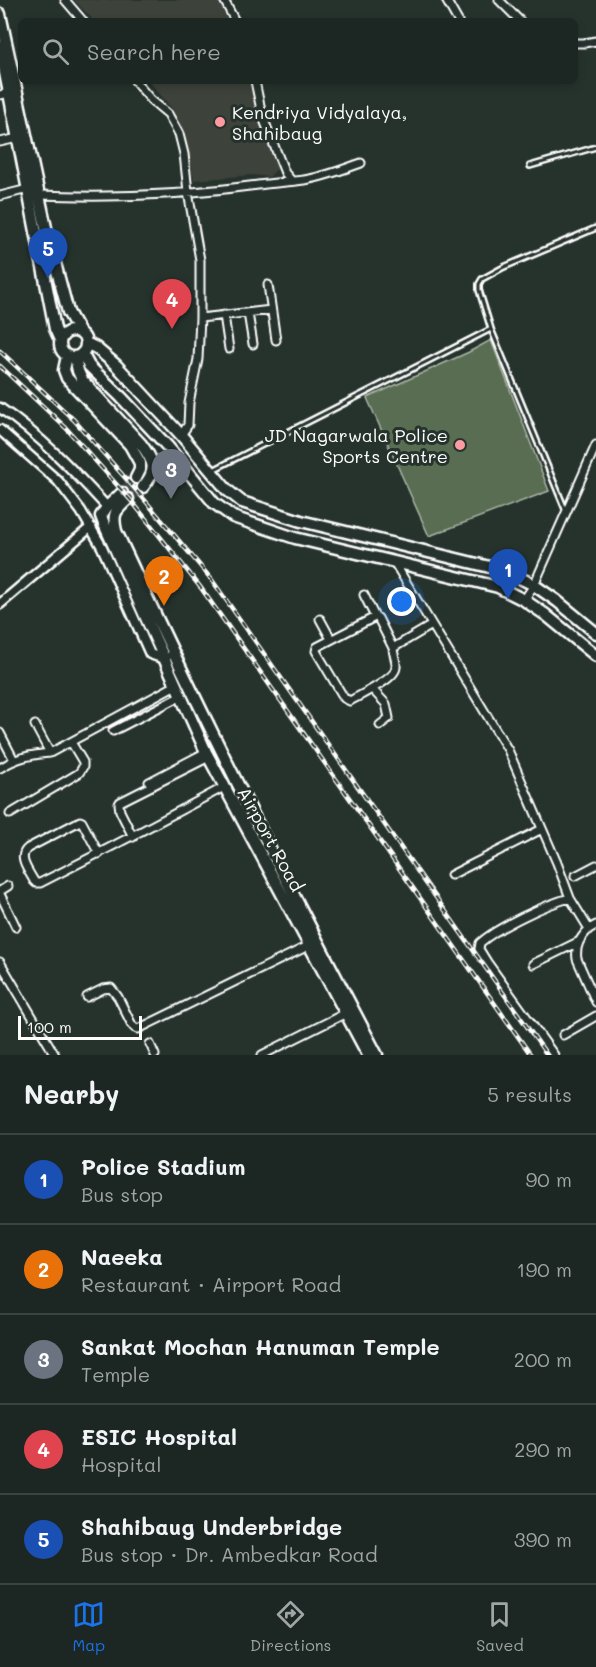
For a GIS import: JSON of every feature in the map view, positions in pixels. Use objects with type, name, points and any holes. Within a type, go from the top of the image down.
[{"type":"main road","points":[[0,14],[38,195],[78,349],[89,366],[168,447],[214,504],[233,518],[294,538],[498,587],[524,600],[546,615],[596,656]]},
{"type":"main road","points":[[0,47],[4,94],[18,138],[60,347],[96,348],[116,365],[182,435],[227,490],[242,502],[301,522],[506,571],[534,585],[596,633]]},
{"type":"main road","points":[[60,340],[69,332],[76,332],[78,371],[82,380],[141,444],[148,455],[153,471],[151,477],[140,482]]},
{"type":"main road","points":[[125,496],[113,518],[116,531],[159,634],[101,516],[107,507],[125,496]]},
{"type":"main road","name":"Airport Road","points":[[159,634],[168,656],[377,1055]]},
{"type":"main road","name":"Airport Road","points":[[168,656],[178,690],[224,787],[369,1055]]},
{"type":"street","points":[[65,0],[80,18]]},
{"type":"street","points":[[224,0],[233,18]]},
{"type":"street","points":[[446,0],[456,18]]},
{"type":"street","points":[[499,0],[517,18]]},
{"type":"street","points":[[578,43],[596,41]]},
{"type":"street","points":[[138,84],[151,100],[168,114],[179,134],[200,260],[198,359],[189,403],[188,425],[182,435]]},
{"type":"street","points":[[256,84],[262,115],[285,173],[291,180]]},
{"type":"street","points":[[0,142],[18,138]]},
{"type":"street","points":[[38,195],[188,192],[302,180],[331,174],[361,163]]},
{"type":"street","points":[[0,196],[28,189]]},
{"type":"street","points":[[268,285],[276,340]]},
{"type":"street","points":[[200,318],[271,310]]},
{"type":"street","points":[[248,312],[252,344]]},
{"type":"street","points":[[224,315],[229,349]]},
{"type":"street","points":[[0,408],[24,424],[49,447],[107,507]]},
{"type":"street","points":[[0,430],[58,481],[81,511],[102,547],[150,654],[168,656]]},
{"type":"street","points":[[524,600],[534,585],[596,445]]},
{"type":"street","points":[[0,604],[91,527]]},
{"type":"street","points":[[394,562],[508,750],[570,898],[592,927],[578,942],[533,964]]},
{"type":"street","points":[[364,595],[393,648],[396,670],[394,674],[372,689],[350,700],[344,698],[316,651],[319,645],[375,617]]},
{"type":"street","points":[[320,619],[331,639]]},
{"type":"street","points":[[393,648],[432,625]]},
{"type":"street","points":[[372,689],[386,704],[389,718],[380,725]]},
{"type":"street","points":[[113,731],[178,690]]},
{"type":"street","points":[[0,768],[14,759],[50,753],[178,690]]},
{"type":"street","points":[[35,725],[50,753]]},
{"type":"street","points":[[0,733],[14,759]]},
{"type":"street","points":[[10,814],[79,773],[83,768],[83,762],[71,742]]},
{"type":"street","points":[[149,782],[208,754]]},
{"type":"street","points":[[133,837],[120,811],[120,802],[208,754]]},
{"type":"street","points":[[99,854],[80,821],[28,848],[22,858],[34,881],[40,883],[99,854],[133,837],[224,787]]},
{"type":"street","points":[[451,874],[542,830]]},
{"type":"street","points":[[575,876],[596,865]]},
{"type":"street","points":[[8,886],[0,892],[16,927]]},
{"type":"street","points":[[554,1055],[487,962],[480,949],[480,943],[495,932],[556,901],[570,898]]},
{"type":"street","points":[[578,942],[577,959],[596,1002]]},
{"type":"street","points":[[87,997],[103,989],[111,988],[132,1025],[138,1029],[310,945]]},
{"type":"street","points":[[0,962],[55,1055]]},
{"type":"street","points":[[262,1055],[346,1013]]},
{"type":"street","points":[[563,1035],[596,1016]]},
{"type":"street","points":[[150,1044],[155,1055]]},
{"type":"lane","points":[[530,166],[596,147]]},
{"type":"lane","points":[[567,512],[491,329],[479,284],[482,279],[504,267],[596,228]]},
{"type":"lane","points":[[211,470],[491,329]]},
{"type":"shaded area","points":[[74,0],[218,0],[227,18],[91,18]]},
{"type":"shaded area","name":"Kendriya Vidyalaya, Shahibaug","points":[[151,84],[250,84],[277,169],[269,177],[253,175],[194,180],[184,135],[173,110]]},
{"type":"green space","name":"JD Nagarwala Police Sports Centre","points":[[491,340],[549,491],[429,536],[367,398]]},
{"type":"tunnel","points":[[122,493],[136,478]]},
{"type":"tunnel","points":[[128,499],[143,487]]},
{"type":"railway","points":[[0,351],[74,420],[212,580],[547,1055]]},
{"type":"railway","points":[[0,366],[66,428],[134,504],[201,588],[531,1055]]},
{"type":"place","name":"Kendriya Vidyalaya, Shahibaug","points":[[220,122]]},
{"type":"place","name":"Shahibaug Underbridge","points":[[48,278]]},
{"type":"place","name":"ESIC Hospital","points":[[172,329]]},
{"type":"place","name":"JD Nagarwala Police Sports Centre","points":[[460,445]]},
{"type":"place","name":"Sankat Mochan Hanuman Temple","points":[[171,499]]},
{"type":"place","name":"Police Stadium","points":[[508,599]]},
{"type":"place","name":"Naeeka","points":[[164,606]]}]
